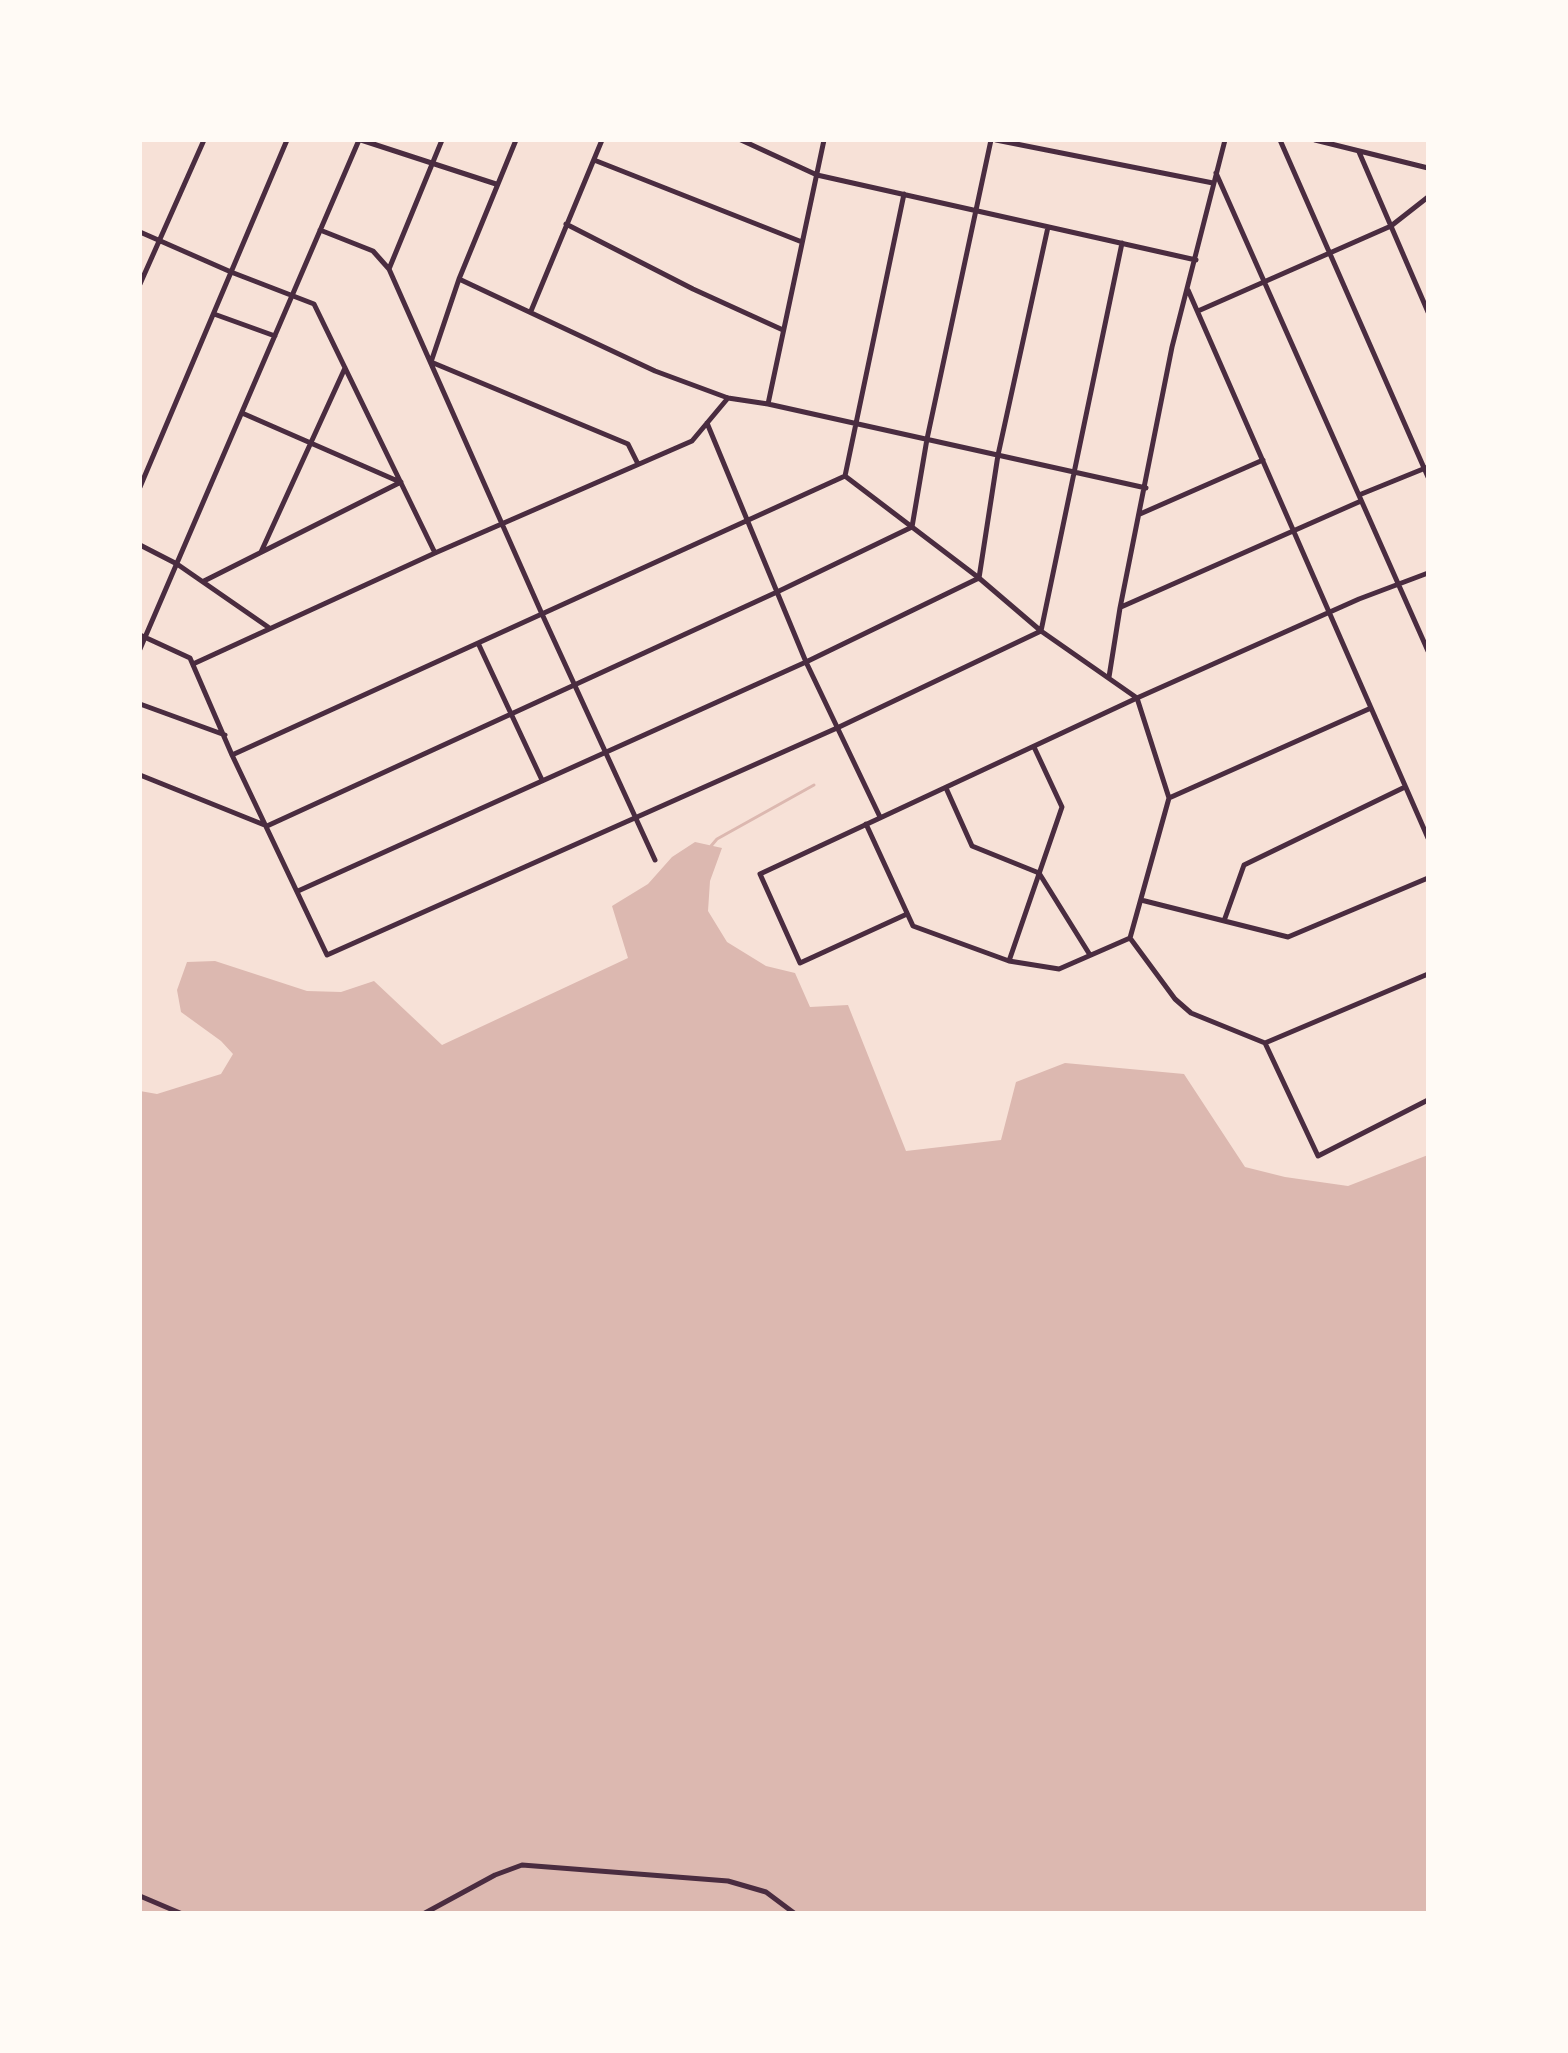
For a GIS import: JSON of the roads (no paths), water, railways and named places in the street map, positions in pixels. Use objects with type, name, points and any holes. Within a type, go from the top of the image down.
[{"type":"street","points":[[140,284],[204,140]]},
{"type":"street","points":[[140,487],[287,140]]},
{"type":"street","points":[[140,649],[143,636],[360,140],[496,184]]},
{"type":"street","points":[[389,269],[442,140]]},
{"type":"street","points":[[431,362],[459,279],[516,140]]},
{"type":"street","points":[[531,311],[602,140]]},
{"type":"street","points":[[741,140],[817,175],[1196,260]]},
{"type":"street","points":[[768,404],[824,140]]},
{"type":"street","points":[[912,527],[927,439],[993,140],[1213,183]]},
{"type":"street","points":[[1109,677],[1172,347],[1225,140]]},
{"type":"street","points":[[1280,140],[1428,477]]},
{"type":"street","points":[[1315,140],[1428,168]]},
{"type":"street","points":[[1359,152],[1428,312]]},
{"type":"street","points":[[594,160],[802,242]]},
{"type":"street","points":[[1216,172],[1428,651]]},
{"type":"street","points":[[845,476],[904,194]]},
{"type":"street","points":[[1198,311],[1391,226],[1428,197]]},
{"type":"street","points":[[566,224],[693,289],[783,330]]},
{"type":"street","points":[[979,578],[998,455],[1048,227]]},
{"type":"street","points":[[320,230],[373,251],[389,269],[655,860]]},
{"type":"street","points":[[140,232],[314,304],[435,553]]},
{"type":"street","points":[[1041,631],[1122,243]]},
{"type":"street","points":[[459,279],[655,371],[728,398],[768,404],[1146,488]]},
{"type":"street","points":[[1188,290],[1428,836]]},
{"type":"street","points":[[214,314],[275,336]]},
{"type":"street","points":[[431,362],[628,444],[638,464]]},
{"type":"street","points":[[261,553],[345,367]]},
{"type":"street","points":[[193,665],[435,553],[692,441],[728,398]]},
{"type":"street","points":[[242,413],[401,482]]},
{"type":"street","points":[[706,423],[806,662],[880,817]]},
{"type":"street","points":[[1140,514],[1263,460]]},
{"type":"street","points":[[1120,608],[1426,468]]},
{"type":"street","points":[[232,755],[845,476]]},
{"type":"street","points":[[845,476],[979,578],[1041,631],[1137,698],[1169,798],[1130,938]]},
{"type":"street","points":[[204,581],[401,482]]},
{"type":"street","points":[[140,775],[267,826],[912,527]]},
{"type":"street","points":[[140,545],[204,581],[269,628]]},
{"type":"street","points":[[907,914],[800,963],[760,874],[1137,698],[1428,573]]},
{"type":"street","points":[[298,891],[806,662],[979,578]]},
{"type":"street","points":[[143,636],[190,658],[232,755],[327,955],[837,728],[1041,631]]},
{"type":"street","points":[[478,643],[542,780]]},
{"type":"street","points":[[140,704],[225,735]]},
{"type":"street","points":[[1169,798],[1371,708]]},
{"type":"street","points":[[1009,961],[1062,807],[1034,747]]},
{"type":"street","points":[[1224,921],[1244,865],[1405,787]]},
{"type":"street","points":[[946,788],[972,846],[1039,873],[1090,955]]},
{"type":"street","points":[[866,824],[913,926],[1009,961],[1059,969],[1130,938]]},
{"type":"street","points":[[1141,900],[1288,937],[1428,878]]},
{"type":"street","points":[[1130,938],[1175,999],[1191,1013],[1265,1043],[1318,1156],[1428,1100]]},
{"type":"street","points":[[1265,1043],[1428,974]]},
{"type":"street","points":[[425,1913],[495,1875],[522,1865],[728,1881],[766,1892],[794,1913]]},
{"type":"street","points":[[140,1896],[180,1913]]},
{"type":"waterway","points":[[711,846],[717,839],[814,785]]}]
